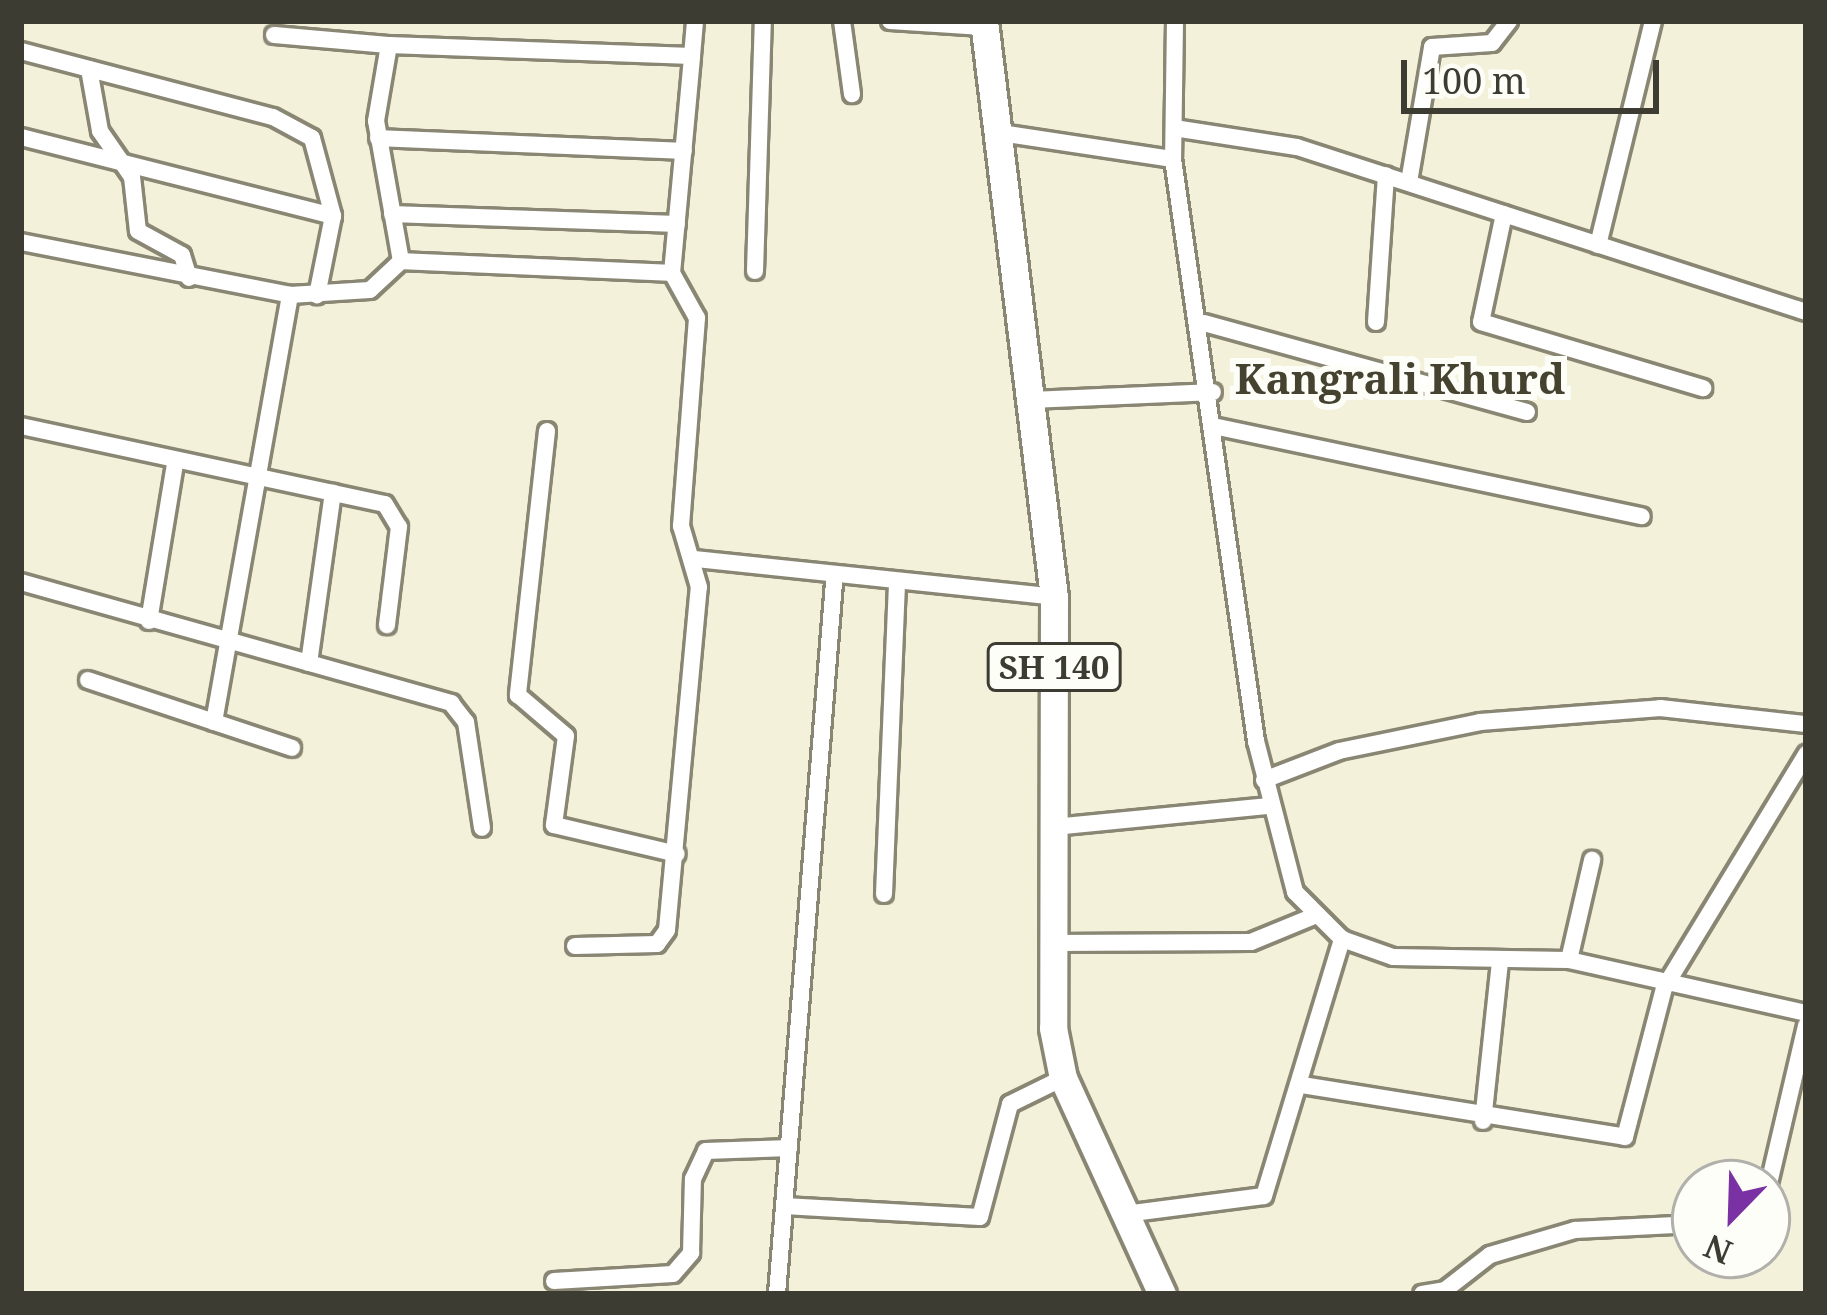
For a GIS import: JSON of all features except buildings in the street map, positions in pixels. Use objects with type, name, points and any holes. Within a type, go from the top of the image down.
[{"type":"main road","name":"SH 140","points":[[983,24],[1054,597],[1050,943],[1063,1078],[1162,1294]]},
{"type":"street","points":[[575,946],[657,944],[677,854],[695,559],[681,526],[698,318],[672,273],[695,21]]},
{"type":"street","points":[[754,271],[763,21]]},
{"type":"street","points":[[842,21],[852,94]]},
{"type":"street","points":[[890,21],[983,24]]},
{"type":"street","points":[[1174,21],[1173,159],[1204,323],[1264,780],[1284,872],[1314,916],[1342,939],[1436,965],[1569,960],[1806,1013]]},
{"type":"street","points":[[1409,182],[1432,47],[1492,43],[1509,21]]},
{"type":"street","points":[[1598,245],[1653,21]]},
{"type":"street","points":[[274,35],[388,45],[692,56]]},
{"type":"street","points":[[388,45],[378,138],[401,261]]},
{"type":"street","points":[[21,51],[296,126],[324,157],[333,216],[317,295]]},
{"type":"street","points":[[89,69],[93,114],[124,166],[138,231],[182,255],[189,278]]},
{"type":"street","points":[[1174,128],[1386,175],[1806,312]]},
{"type":"street","points":[[994,132],[1173,159]]},
{"type":"street","points":[[21,136],[333,216]]},
{"type":"street","points":[[378,138],[683,151]]},
{"type":"street","points":[[1376,322],[1386,175]]},
{"type":"street","points":[[392,214],[677,224]]},
{"type":"street","points":[[1504,214],[1481,322],[1703,388]]},
{"type":"street","points":[[21,242],[290,295],[370,290],[401,261],[672,273]]},
{"type":"street","points":[[214,722],[263,480],[290,295]]},
{"type":"street","points":[[1204,323],[1527,412]]},
{"type":"street","points":[[1033,400],[1213,392]]},
{"type":"street","points":[[21,426],[176,464],[333,493],[399,518],[387,625]]},
{"type":"street","points":[[1218,427],[1642,516]]},
{"type":"street","points":[[547,431],[518,695],[566,736],[554,825],[677,854]]},
{"type":"street","points":[[149,621],[176,464]]},
{"type":"street","points":[[309,663],[333,493]]},
{"type":"street","points":[[695,559],[834,582],[1054,597]]},
{"type":"street","points":[[21,582],[458,708],[482,828]]},
{"type":"street","points":[[777,1294],[834,582]]},
{"type":"street","points":[[884,894],[897,587]]},
{"type":"street","points":[[88,680],[292,748]]},
{"type":"street","points":[[1264,780],[1339,751],[1480,722],[1660,708],[1806,724]]},
{"type":"street","points":[[1302,1085],[1483,1121],[1625,1137],[1668,980],[1806,754]]},
{"type":"street","points":[[1054,827],[1269,806]]},
{"type":"street","points":[[1569,960],[1592,860]]},
{"type":"street","points":[[1050,943],[1252,942],[1314,916]]},
{"type":"street","points":[[1125,1214],[1257,1202],[1302,1085],[1342,939]]},
{"type":"street","points":[[1483,1121],[1500,962]]},
{"type":"street","points":[[1775,1159],[1806,1026]]},
{"type":"street","points":[[784,1206],[980,1217],[1010,1104],[1063,1078]]},
{"type":"street","points":[[554,1282],[673,1274],[691,1253],[693,1179],[706,1151],[789,1148]]},
{"type":"street","points":[[1422,1294],[1461,1281],[1490,1255],[1575,1230],[1671,1225]]},
{"type":"district","name":"Kangrali Khurd","points":[[1400,378]]}]
